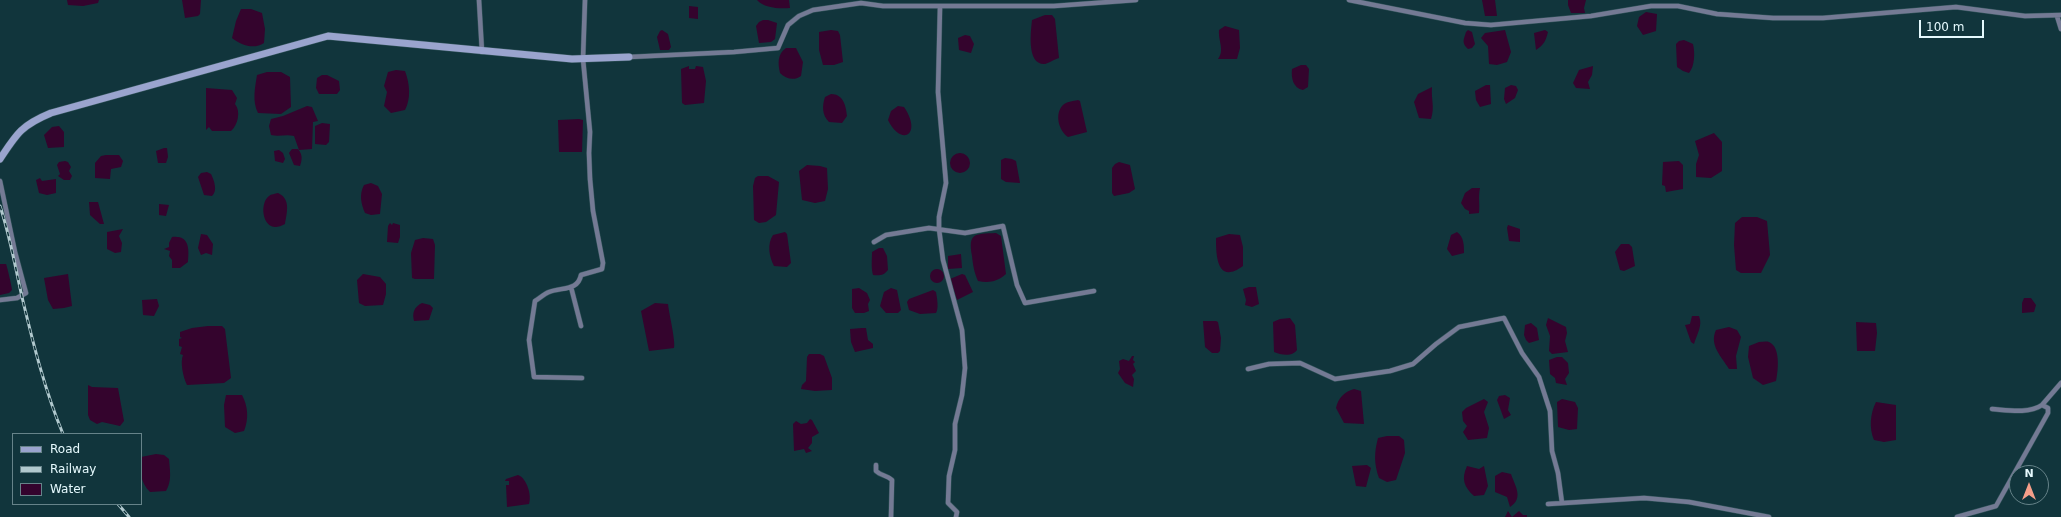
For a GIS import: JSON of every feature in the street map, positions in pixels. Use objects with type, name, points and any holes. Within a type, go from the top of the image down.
[{"type":"street","points":[[478,0],[482,52]]},
{"type":"street","points":[[582,378],[534,377],[530,356],[530,333],[534,302],[551,292],[572,287],[580,281],[581,275],[602,269],[604,263],[591,193],[588,153],[590,132],[583,59],[585,0]]},
{"type":"street","points":[[882,0],[883,6]]},
{"type":"street","points":[[0,159],[14,137],[30,121],[51,113],[328,36],[482,52],[583,59],[629,57],[778,48],[788,25],[799,16],[813,10],[861,3],[883,6],[940,7],[1054,6],[1136,0]]},
{"type":"street","points":[[1349,0],[1465,23],[1491,25],[1591,16],[1651,6],[1678,6],[1717,14],[1773,18],[1823,18],[1956,8],[2024,16],[2059,16],[2061,29]]},
{"type":"street","points":[[940,7],[938,92],[946,183],[939,217],[939,229],[943,260],[962,330],[965,368],[962,395],[955,424],[955,450],[949,476],[948,503],[956,512],[956,517]]},
{"type":"street","points":[[0,181],[15,252],[26,293],[17,298],[0,300]]},
{"type":"street","points":[[874,242],[886,235],[929,228],[965,233],[1003,226],[1017,285],[1025,303],[1094,291]]},
{"type":"street","points":[[572,287],[581,326]]},
{"type":"street","points":[[1248,369],[1269,364],[1300,363],[1335,379],[1390,371],[1413,364],[1436,344],[1460,327],[1504,318],[1522,353],[1539,377],[1550,411],[1552,451],[1558,473],[1562,503]]},
{"type":"street","points":[[1992,409],[2021,410],[2037,408],[2042,405],[2061,383]]},
{"type":"street","points":[[1957,517],[1996,506],[2048,413],[2048,408],[2042,405]]},
{"type":"street","points":[[876,465],[876,471],[879,474],[887,475],[892,480],[891,517]]},
{"type":"street","points":[[1548,504],[1644,498],[1689,502],[1769,517]]},
{"type":"water","points":[[67,0],[99,0],[98,3],[83,6],[68,5]]},
{"type":"water","points":[[182,0],[201,0],[200,14],[198,16],[185,18]]},
{"type":"water","points":[[757,0],[789,0],[790,8],[772,7],[764,5]]},
{"type":"water","points":[[1482,0],[1495,0],[1497,16],[1485,16]]},
{"type":"water","points":[[1568,0],[1586,0],[1584,8],[1585,13],[1571,13]]},
{"type":"water","points":[[689,6],[698,7],[698,19],[689,18]]},
{"type":"water","points":[[241,9],[251,9],[262,13],[265,29],[264,43],[256,46],[248,46],[239,43],[232,38],[236,21]]},
{"type":"water","points":[[1646,12],[1657,14],[1656,31],[1643,35],[1637,26],[1639,17]]},
{"type":"water","points":[[1045,15],[1052,15],[1055,19],[1059,58],[1045,64],[1039,63],[1035,59],[1032,53],[1031,39],[1032,20]]},
{"type":"water","points":[[763,20],[777,23],[775,39],[771,42],[759,43],[756,26]]},
{"type":"water","points":[[1225,26],[1239,30],[1240,48],[1237,59],[1218,59],[1221,52],[1219,30]]},
{"type":"water","points":[[662,30],[668,34],[671,47],[669,50],[660,50],[657,37]]},
{"type":"water","points":[[831,30],[838,31],[840,35],[843,62],[834,65],[823,65],[819,50],[819,32]]},
{"type":"water","points":[[1468,30],[1472,32],[1475,44],[1472,48],[1468,49],[1464,45],[1464,41]]},
{"type":"water","points":[[1505,30],[1511,52],[1507,62],[1497,65],[1489,64],[1488,46],[1481,38],[1485,33]]},
{"type":"water","points":[[1545,30],[1548,32],[1545,40],[1536,50],[1534,33]]},
{"type":"water","points":[[965,35],[970,36],[974,44],[971,53],[959,50],[958,38]]},
{"type":"water","points":[[1684,40],[1693,44],[1694,47],[1693,63],[1689,73],[1677,67],[1676,44],[1679,41]]},
{"type":"water","points":[[786,48],[796,48],[803,62],[801,76],[798,78],[790,79],[780,73],[780,56]]},
{"type":"water","points":[[1301,65],[1306,65],[1309,69],[1308,87],[1303,90],[1295,85],[1292,76],[1292,69]]},
{"type":"water","points":[[689,66],[689,69],[695,69],[696,66],[703,67],[706,81],[704,103],[685,105],[682,103],[681,69]]},
{"type":"water","points":[[1593,66],[1592,75],[1588,82],[1590,89],[1576,88],[1573,83],[1579,70]]},
{"type":"water","points":[[396,70],[405,71],[409,86],[409,96],[405,110],[391,113],[384,106],[387,92],[384,86],[388,72]]},
{"type":"water","points":[[267,72],[281,72],[290,77],[291,107],[281,114],[258,113],[256,108],[254,94],[257,75]]},
{"type":"water","points":[[322,75],[327,75],[339,81],[340,90],[337,94],[319,94],[316,88],[317,78]]},
{"type":"water","points":[[1486,85],[1490,85],[1491,104],[1480,107],[1476,100],[1475,91]]},
{"type":"water","points":[[1511,85],[1516,86],[1518,90],[1515,98],[1506,104],[1504,99],[1505,88]]},
{"type":"water","points":[[1432,87],[1433,111],[1431,119],[1419,118],[1414,102],[1418,94]]},
{"type":"water","points":[[206,88],[232,90],[237,98],[235,104],[238,110],[238,118],[231,131],[212,131],[209,127],[206,130]]},
{"type":"water","points":[[835,94],[841,98],[845,104],[847,116],[842,123],[829,122],[825,116],[823,110],[824,100],[825,97]]},
{"type":"water","points":[[1078,100],[1080,101],[1087,132],[1068,137],[1060,127],[1058,117],[1060,109],[1064,104]]},
{"type":"water","points":[[307,106],[312,107],[318,121],[313,122],[312,149],[299,150],[294,136],[271,135],[269,126],[271,119],[283,116]]},
{"type":"water","points":[[898,106],[904,107],[909,117],[911,131],[908,134],[904,135],[899,133],[893,128],[888,120],[891,111]]},
{"type":"water","points":[[558,120],[583,120],[582,152],[559,152]]},
{"type":"water","points":[[322,123],[330,124],[329,142],[326,145],[315,144],[315,126]]},
{"type":"water","points":[[59,126],[64,132],[64,147],[48,148],[44,135],[52,127]]},
{"type":"water","points":[[1714,133],[1722,142],[1722,171],[1711,178],[1696,177],[1696,164],[1699,155],[1695,141]]},
{"type":"water","points":[[167,148],[168,157],[166,163],[158,163],[156,151]]},
{"type":"water","points":[[292,149],[298,149],[301,153],[302,160],[300,166],[294,165],[289,153]]},
{"type":"water","points":[[279,150],[283,153],[285,159],[283,163],[275,161],[274,151]]},
{"type":"water","points":[[956,153],[964,153],[970,159],[970,167],[964,173],[956,173],[950,167],[950,159]]},
{"type":"water","points":[[119,155],[123,161],[121,167],[111,169],[110,179],[95,178],[95,163],[101,156]]},
{"type":"water","points":[[1005,158],[1016,161],[1020,183],[1006,182],[1001,179],[1001,160]]},
{"type":"water","points":[[1679,161],[1683,165],[1683,189],[1666,192],[1665,186],[1662,185],[1663,162]]},
{"type":"water","points":[[59,162],[68,162],[71,167],[69,171],[72,176],[70,180],[64,180],[58,176],[60,174],[57,165]]},
{"type":"water","points":[[1119,162],[1130,165],[1135,189],[1129,193],[1114,196],[1112,193],[1112,168]]},
{"type":"water","points":[[807,165],[827,168],[828,189],[825,201],[815,203],[802,200],[799,171]]},
{"type":"water","points":[[207,172],[211,174],[215,185],[215,191],[212,196],[204,195],[198,177],[201,173]]},
{"type":"water","points":[[758,176],[768,176],[779,182],[776,215],[766,222],[759,223],[754,220],[753,186],[755,178]]},
{"type":"water","points":[[40,178],[42,181],[56,179],[56,193],[47,195],[39,193],[36,180]]},
{"type":"water","points":[[371,183],[378,186],[382,194],[380,214],[371,215],[365,213],[362,206],[362,188],[364,185]]},
{"type":"water","points":[[1472,188],[1480,188],[1479,213],[1469,214],[1469,211],[1465,209],[1461,203],[1465,193]]},
{"type":"water","points":[[278,193],[285,199],[287,210],[285,224],[278,227],[267,223],[263,212],[266,200],[270,195]]},
{"type":"water","points":[[89,202],[98,202],[104,224],[100,224],[90,215]]},
{"type":"water","points":[[159,204],[169,205],[166,216],[159,215]]},
{"type":"water","points":[[1742,217],[1757,217],[1767,221],[1770,255],[1761,273],[1741,273],[1736,270],[1734,245],[1735,223]]},
{"type":"water","points":[[390,223],[392,225],[393,223],[400,225],[400,237],[398,243],[387,242],[388,226]]},
{"type":"water","points":[[1508,225],[1520,229],[1520,242],[1509,241]]},
{"type":"water","points":[[123,229],[119,236],[122,243],[121,252],[115,253],[107,249],[107,232]]},
{"type":"water","points":[[785,232],[787,234],[791,263],[787,267],[774,266],[769,250],[770,242],[773,235]]},
{"type":"water","points":[[1457,232],[1464,244],[1464,253],[1452,256],[1447,249],[1451,235]]},
{"type":"water","points":[[996,233],[1001,236],[1006,274],[993,281],[978,281],[971,248],[972,239],[974,236],[982,234]]},
{"type":"water","points":[[201,234],[207,235],[213,244],[212,255],[206,253],[201,255],[198,248]]},
{"type":"water","points":[[1229,234],[1240,235],[1243,247],[1243,266],[1234,271],[1228,272],[1223,270],[1220,266],[1216,238]]},
{"type":"water","points":[[172,237],[182,238],[187,244],[188,262],[180,268],[172,268],[172,260],[169,256],[170,251],[164,249],[169,247]]},
{"type":"water","points":[[423,238],[433,239],[435,245],[434,279],[412,278],[411,253],[415,240]]},
{"type":"water","points":[[1621,244],[1629,244],[1632,247],[1635,266],[1624,271],[1620,270],[1615,252]]},
{"type":"water","points":[[879,248],[883,248],[887,256],[888,270],[882,275],[873,275],[872,252]]},
{"type":"water","points":[[961,254],[962,268],[948,269],[948,256]]},
{"type":"water","points":[[0,264],[6,264],[12,290],[9,293],[0,295]]},
{"type":"water","points":[[934,269],[940,269],[944,273],[944,279],[940,283],[934,283],[930,279],[930,273]]},
{"type":"water","points":[[68,274],[72,306],[53,309],[48,300],[44,278]]},
{"type":"water","points":[[363,274],[380,277],[386,284],[386,294],[383,305],[365,306],[359,303],[357,280]]},
{"type":"water","points":[[962,274],[965,275],[973,292],[957,300],[950,279]]},
{"type":"water","points":[[1256,287],[1259,304],[1252,307],[1245,305],[1246,300],[1243,289]]},
{"type":"water","points":[[859,288],[867,293],[870,300],[868,304],[869,311],[864,313],[855,313],[852,308],[852,289]]},
{"type":"water","points":[[891,288],[897,290],[901,310],[898,313],[886,313],[880,306],[884,292]]},
{"type":"water","points":[[933,290],[936,292],[936,313],[920,314],[909,310],[907,302],[909,299]]},
{"type":"water","points":[[2024,298],[2031,298],[2036,305],[2034,312],[2022,313],[2022,303]]},
{"type":"water","points":[[157,299],[159,306],[154,316],[143,315],[142,300]]},
{"type":"water","points":[[422,303],[430,305],[433,308],[429,320],[414,321],[414,310]]},
{"type":"water","points":[[655,303],[668,304],[674,348],[649,351],[641,311]]},
{"type":"water","points":[[1692,316],[1699,316],[1700,319],[1699,330],[1694,344],[1691,342],[1685,325],[1690,324]]},
{"type":"water","points":[[1290,318],[1295,325],[1297,350],[1292,354],[1283,355],[1274,352],[1273,322],[1280,319]]},
{"type":"water","points":[[1548,318],[1566,327],[1567,333],[1565,341],[1568,352],[1552,354],[1549,351],[1550,336],[1546,325]]},
{"type":"water","points":[[1203,321],[1218,322],[1221,338],[1220,351],[1218,353],[1212,353],[1205,347]]},
{"type":"water","points":[[1856,322],[1876,323],[1877,333],[1875,351],[1857,351]]},
{"type":"water","points":[[1531,323],[1537,328],[1539,340],[1529,343],[1524,335],[1525,325]]},
{"type":"water","points":[[222,326],[225,329],[231,378],[224,383],[187,385],[182,370],[183,355],[180,354],[182,347],[179,346],[179,339],[182,338],[180,337],[180,332],[192,328]]},
{"type":"water","points":[[1729,327],[1737,330],[1741,337],[1736,356],[1737,369],[1729,369],[1717,350],[1714,341],[1716,330]]},
{"type":"water","points":[[866,328],[868,340],[873,344],[873,348],[855,352],[851,342],[850,329]]},
{"type":"water","points":[[1759,342],[1769,342],[1773,345],[1778,360],[1776,381],[1763,385],[1753,378],[1748,357],[1749,346]]},
{"type":"water","points":[[809,354],[820,354],[824,356],[832,378],[832,390],[815,391],[801,389],[802,385],[806,381],[807,357]]},
{"type":"water","points":[[1132,356],[1134,356],[1133,360],[1135,362],[1133,364],[1136,371],[1132,375],[1134,379],[1133,387],[1125,383],[1118,373],[1120,369],[1119,361],[1123,359],[1129,361]]},
{"type":"water","points":[[1562,357],[1568,363],[1569,373],[1565,379],[1567,385],[1556,383],[1555,378],[1550,374],[1549,360]]},
{"type":"water","points":[[88,385],[92,387],[118,388],[124,421],[120,426],[102,422],[97,424],[90,420],[88,415]]},
{"type":"water","points":[[1354,389],[1361,391],[1364,424],[1344,423],[1336,408],[1338,401],[1342,396]]},
{"type":"water","points":[[226,395],[242,395],[246,404],[247,413],[247,422],[244,431],[235,433],[225,427],[224,405]]},
{"type":"water","points":[[1505,395],[1510,398],[1508,410],[1511,415],[1504,419],[1497,400],[1499,396]]},
{"type":"water","points":[[1484,399],[1488,402],[1484,412],[1489,428],[1487,438],[1468,440],[1463,432],[1467,426],[1463,421],[1462,412],[1466,408]]},
{"type":"water","points":[[1562,399],[1575,402],[1578,408],[1577,429],[1569,430],[1558,427],[1557,402]]},
{"type":"water","points":[[1876,402],[1896,405],[1896,440],[1884,442],[1874,440],[1871,431],[1871,421],[1872,411]]},
{"type":"water","points":[[810,419],[819,433],[812,437],[812,443],[808,448],[812,451],[806,453],[804,449],[794,451],[793,424],[796,421],[801,424],[807,423]]},
{"type":"water","points":[[1399,436],[1404,440],[1405,453],[1396,480],[1387,482],[1379,478],[1375,458],[1378,438]]},
{"type":"water","points":[[156,454],[164,455],[169,459],[170,480],[166,491],[150,492],[144,484],[142,480],[142,457]]},
{"type":"water","points":[[1367,465],[1371,468],[1366,487],[1356,486],[1352,466]]},
{"type":"water","points":[[1467,466],[1479,469],[1484,466],[1488,486],[1484,495],[1474,496],[1466,486],[1464,482],[1464,475]]},
{"type":"water","points":[[1502,472],[1511,474],[1516,487],[1518,496],[1517,500],[1510,507],[1507,497],[1495,492],[1495,476]]},
{"type":"water","points":[[518,475],[524,480],[528,488],[530,497],[529,504],[507,507],[506,485],[509,485],[509,481],[505,481],[506,479]]},
{"type":"water","points":[[1508,511],[1512,517],[1505,517]]},
{"type":"water","points":[[1519,511],[1523,515],[1527,515],[1527,517],[1512,517]]},
{"type":"railway","points":[[0,206],[10,240],[35,349],[45,384],[63,433]]},
{"type":"railway","points":[[119,505],[129,517]]}]
